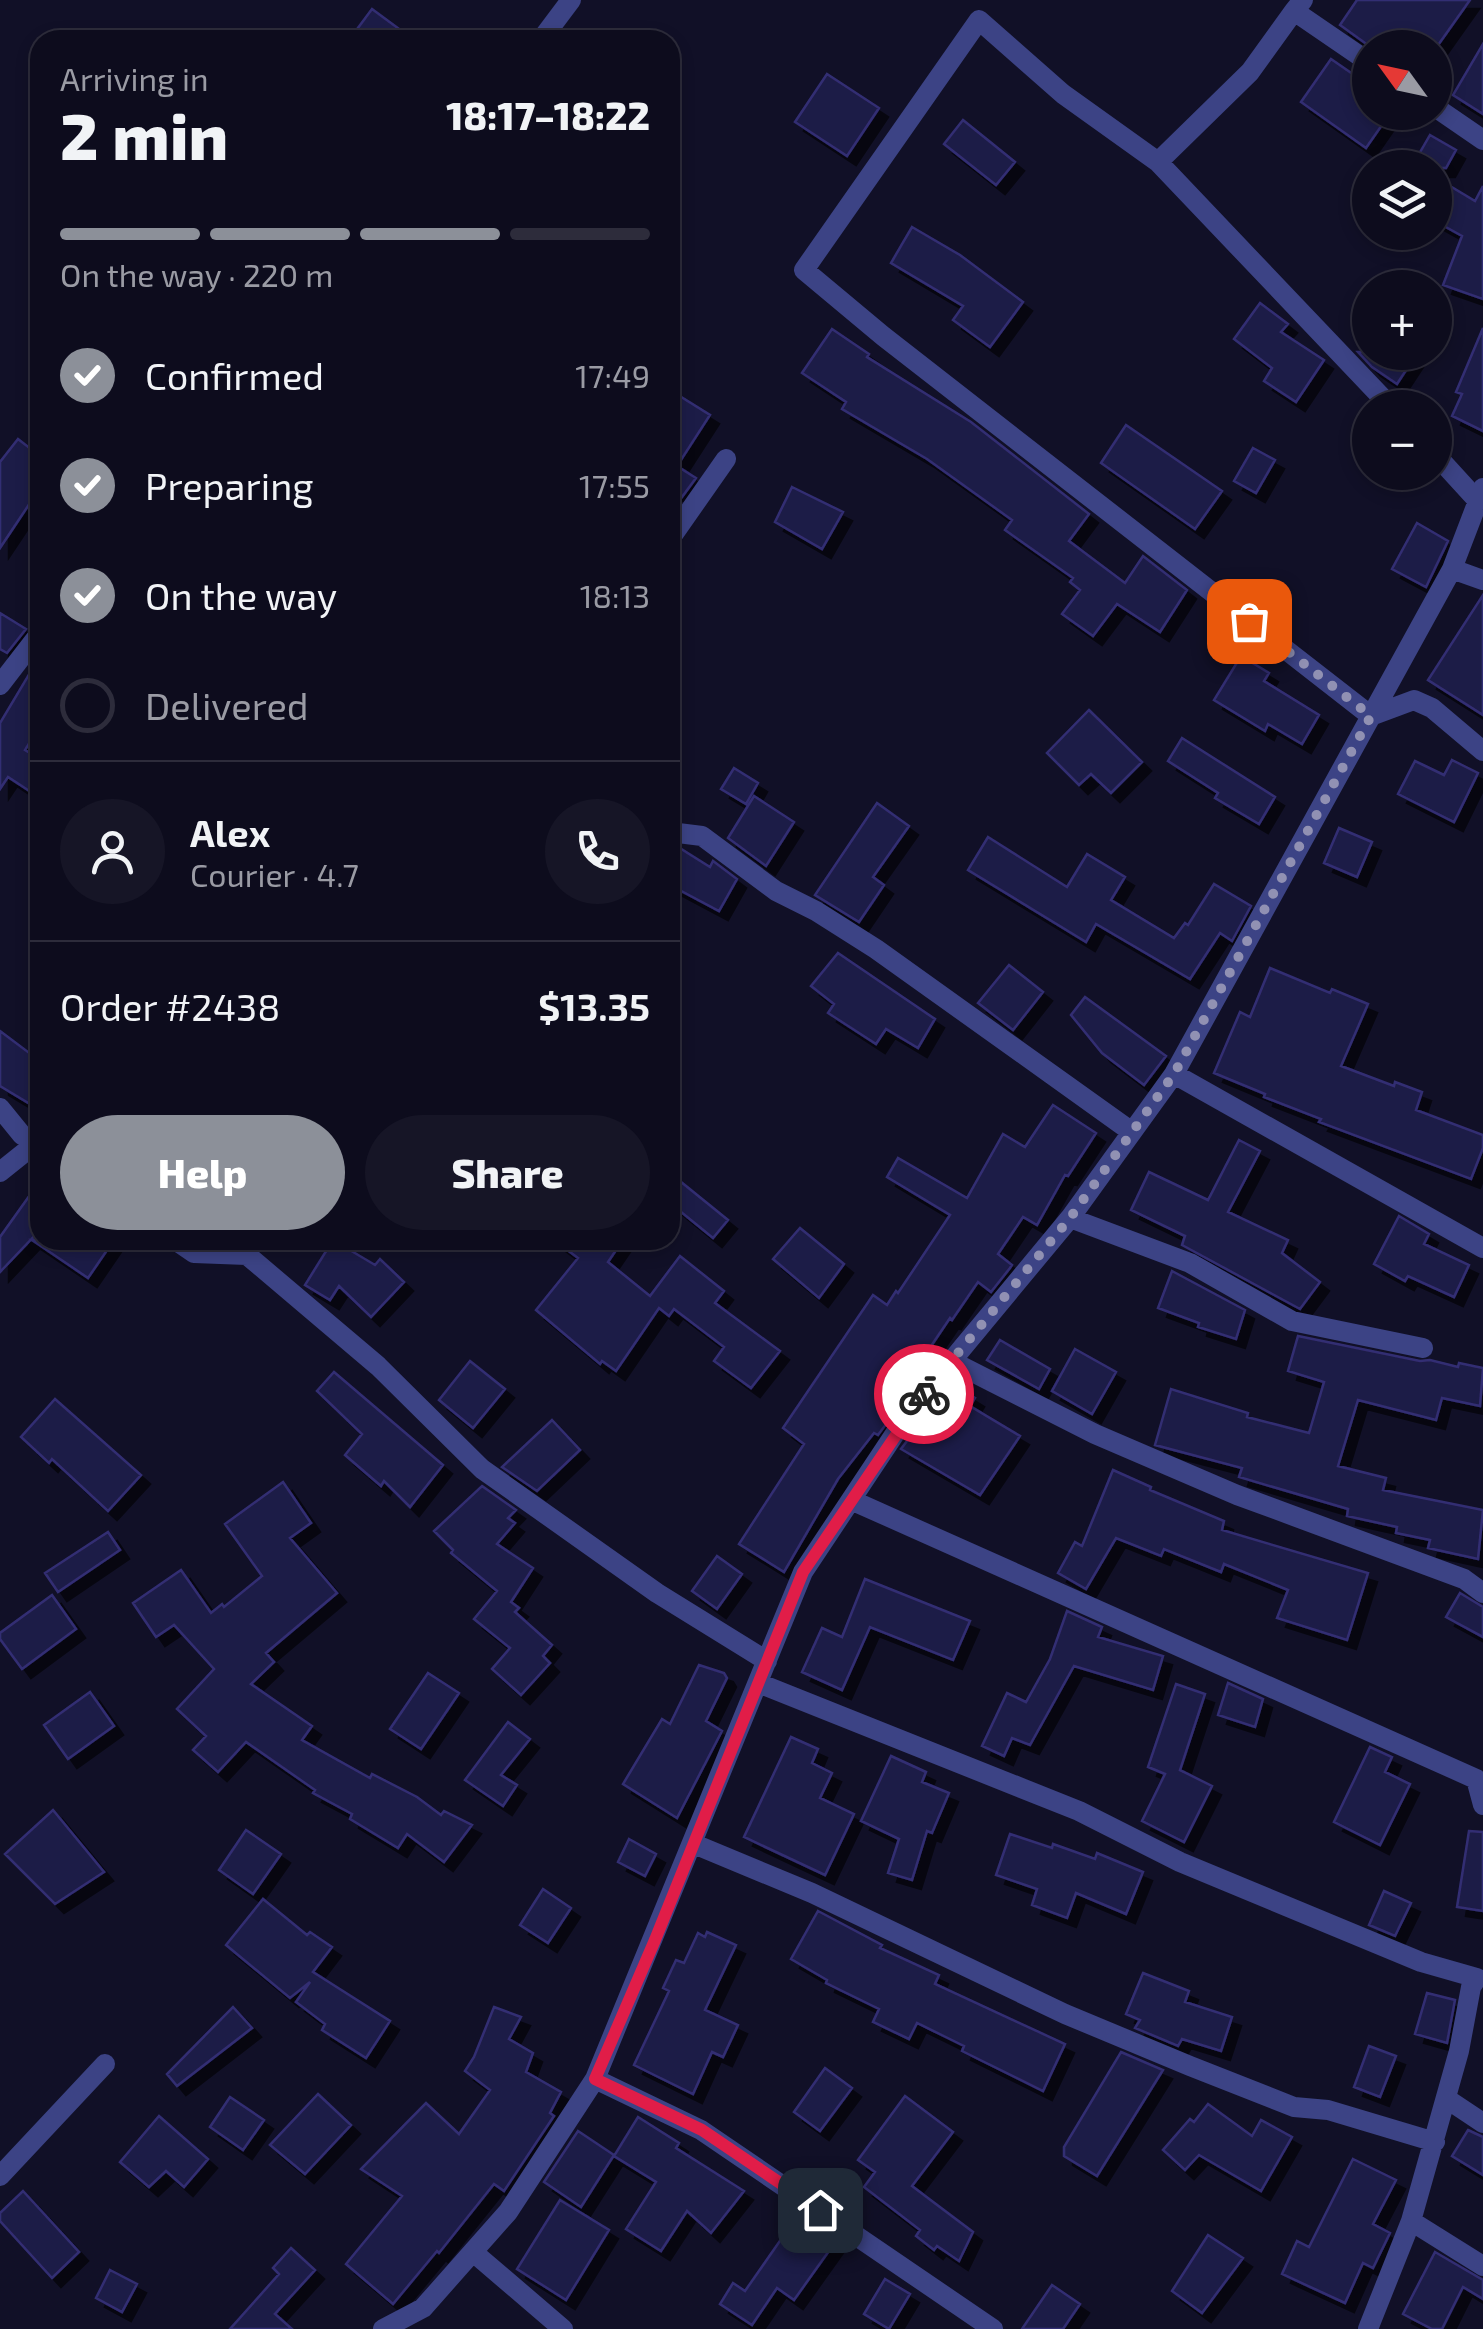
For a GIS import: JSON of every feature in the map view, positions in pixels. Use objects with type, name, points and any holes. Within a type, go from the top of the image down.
[{"type":"street","points":[[548,30],[571,0]]},
{"type":"street","points":[[1158,162],[1250,72],[1298,5],[1352,48]]},
{"type":"street","points":[[1371,716],[883,336],[804,270],[979,20],[1063,94],[1158,162],[1375,390]]},
{"type":"street","points":[[1452,119],[1483,140]]},
{"type":"street","points":[[680,525],[726,459]]},
{"type":"street","points":[[384,2329],[424,2308],[508,2212],[595,2079],[803,1572],[910,1411],[1070,1218],[1174,1074],[1452,569],[1481,495],[1452,469]]},
{"type":"street","points":[[1452,569],[1483,580]]},
{"type":"street","points":[[0,686],[30,646]]},
{"type":"street","points":[[1371,716],[1414,700],[1432,708],[1483,750]]},
{"type":"street","points":[[680,833],[702,836],[776,892],[876,949],[1132,1132]]},
{"type":"street","points":[[1174,1074],[1483,1248]]},
{"type":"street","points":[[0,1108],[30,1141]]},
{"type":"street","points":[[0,1172],[30,1151]]},
{"type":"street","points":[[1070,1218],[1190,1264],[1292,1321],[1423,1348]]},
{"type":"street","points":[[190,1250],[248,1255],[378,1366],[482,1469],[657,1594],[767,1662]]},
{"type":"street","points":[[950,1362],[1095,1434],[1237,1495],[1464,1580],[1483,1593]]},
{"type":"street","points":[[851,1500],[1476,1779],[1483,1805]]},
{"type":"street","points":[[758,1683],[1079,1810],[1180,1862],[1422,1962],[1480,1970],[1471,1987],[1446,2099],[1411,2222],[1368,2329]]},
{"type":"street","points":[[694,1844],[812,1893],[1066,2014],[1294,2107],[1328,2110],[1435,2142]]},
{"type":"street","points":[[0,2176],[106,2064]]},
{"type":"street","points":[[595,2079],[702,2130],[992,2329]]},
{"type":"street","points":[[1446,2099],[1483,2123]]},
{"type":"street","points":[[1411,2222],[1483,2266]]},
{"type":"street","points":[[474,2252],[562,2329]]},
{"type":"building","points":[[1357,0],[1470,0],[1449,30],[1352,30],[1352,34],[1340,25]]},
{"type":"building","points":[[372,9],[400,30],[356,30]]},
{"type":"building","points":[[1483,44],[1483,114],[1453,95]]},
{"type":"building","points":[[1331,59],[1352,74],[1352,130],[1378,130],[1366,148],[1301,102]]},
{"type":"building","points":[[827,74],[879,108],[847,156],[795,122]]},
{"type":"building","points":[[963,120],[1015,162],[996,185],[944,144]]},
{"type":"building","points":[[1430,135],[1456,150],[1452,157],[1452,150],[1421,150]]},
{"type":"building","points":[[1483,186],[1483,299],[1452,288],[1452,270],[1449,270],[1462,236],[1452,230],[1452,187],[1475,201]]},
{"type":"building","points":[[912,227],[960,255],[1023,302],[990,347],[953,320],[963,306],[891,263]]},
{"type":"building","points":[[1260,303],[1288,324],[1281,332],[1324,360],[1296,402],[1264,381],[1272,368],[1234,339]]},
{"type":"building","points":[[1483,328],[1483,431],[1452,416],[1462,394],[1456,392]]},
{"type":"building","points":[[832,329],[869,354],[867,357],[971,422],[1089,514],[1069,541],[1125,583],[1143,556],[1187,590],[1160,632],[1117,604],[1093,636],[1062,614],[1080,590],[1070,582],[1073,578],[1005,530],[1012,520],[927,459],[842,409],[846,402],[802,373]]},
{"type":"building","points":[[1376,370],[1406,370],[1397,384]]},
{"type":"building","points":[[680,396],[710,415],[680,461]]},
{"type":"building","points":[[1126,425],[1222,491],[1195,529],[1101,463]]},
{"type":"building","points":[[18,439],[30,448],[30,503],[0,548],[0,462]]},
{"type":"building","points":[[1253,448],[1275,460],[1256,493],[1234,481]]},
{"type":"building","points":[[680,468],[696,478],[680,496]]},
{"type":"building","points":[[792,487],[843,512],[822,549],[775,522]]},
{"type":"building","points":[[1417,523],[1448,541],[1426,587],[1392,569]]},
{"type":"building","points":[[1483,595],[1483,715],[1428,680]]},
{"type":"building","points":[[0,613],[26,629],[7,653],[0,649]]},
{"type":"building","points":[[1241,656],[1269,673],[1264,681],[1319,715],[1302,744],[1268,724],[1265,731],[1214,700]]},
{"type":"building","points":[[30,673],[30,742],[25,750],[30,753],[30,791],[8,777],[0,789],[0,723]]},
{"type":"building","points":[[1089,710],[1142,762],[1111,793],[1091,774],[1079,785],[1047,753]]},
{"type":"building","points":[[1182,738],[1275,797],[1259,824],[1215,798],[1218,793],[1168,761]]},
{"type":"building","points":[[1452,760],[1478,773],[1454,822],[1398,794],[1415,761],[1444,775]]},
{"type":"building","points":[[734,768],[758,783],[746,804],[721,789]]},
{"type":"building","points":[[754,796],[794,822],[766,866],[728,838]]},
{"type":"building","points":[[877,803],[909,826],[873,877],[884,885],[859,922],[815,895]]},
{"type":"building","points":[[1339,828],[1372,842],[1357,877],[1324,863]]},
{"type":"building","points":[[988,837],[1067,887],[1087,854],[1125,877],[1111,900],[1174,938],[1185,923],[1188,925],[1214,884],[1251,906],[1232,941],[1220,933],[1190,979],[1096,924],[1086,942],[968,870]]},
{"type":"building","points":[[680,848],[710,867],[713,861],[737,879],[719,911],[680,890]]},
{"type":"building","points":[[838,953],[935,1019],[918,1048],[886,1029],[876,1044],[828,1013],[834,1004],[811,986]]},
{"type":"building","points":[[1009,965],[1043,992],[1013,1030],[978,1003]]},
{"type":"building","points":[[1270,968],[1368,1004],[1341,1066],[1422,1092],[1416,1110],[1483,1135],[1483,1148],[1471,1179],[1319,1122],[1321,1119],[1214,1073],[1240,1012],[1250,1017]]},
{"type":"building","points":[[1085,997],[1166,1056],[1144,1085],[1102,1053],[1071,1015]]},
{"type":"building","points":[[0,1031],[30,1054],[30,1104],[0,1086]]},
{"type":"building","points":[[1053,1105],[1096,1133],[1068,1176],[1065,1175],[1037,1225],[1023,1217],[998,1254],[1012,1265],[1010,1268],[991,1292],[978,1282],[950,1318],[919,1364],[927,1369],[878,1435],[874,1433],[838,1479],[784,1572],[739,1544],[804,1444],[783,1428],[873,1295],[887,1305],[950,1215],[887,1177],[898,1158],[967,1198],[1003,1134],[1025,1147]]},
{"type":"building","points":[[1239,1140],[1260,1151],[1228,1212],[1288,1240],[1282,1253],[1320,1282],[1300,1309],[1182,1245],[1185,1236],[1131,1210],[1149,1172],[1208,1200]]},
{"type":"building","points":[[680,1181],[728,1220],[713,1238],[680,1211]]},
{"type":"building","points":[[30,1195],[30,1240],[0,1272],[0,1237]]},
{"type":"building","points":[[1399,1216],[1429,1234],[1424,1244],[1469,1265],[1454,1297],[1408,1276],[1405,1281],[1374,1264]]},
{"type":"building","points":[[800,1228],[844,1264],[819,1298],[773,1259]]},
{"type":"building","points":[[47,1250],[107,1250],[88,1278]]},
{"type":"building","points":[[327,1250],[350,1250],[375,1265],[380,1259],[404,1282],[371,1317],[339,1286],[330,1300],[305,1285]]},
{"type":"building","points":[[567,1250],[616,1250],[608,1262],[650,1296],[680,1256],[724,1291],[715,1303],[780,1351],[751,1388],[714,1361],[724,1347],[674,1309],[669,1316],[659,1308],[616,1371],[602,1361],[600,1364],[536,1310],[578,1258]]},
{"type":"building","points":[[1172,1271],[1245,1310],[1236,1339],[1158,1308]]},
{"type":"building","points":[[1298,1336],[1420,1361],[1483,1368],[1480,1406],[1442,1398],[1436,1420],[1358,1400],[1338,1466],[1386,1478],[1383,1490],[1483,1510],[1478,1559],[1428,1548],[1430,1540],[1396,1533],[1397,1527],[1347,1516],[1348,1509],[1239,1477],[1242,1468],[1155,1445],[1171,1389],[1248,1413],[1247,1417],[1309,1433],[1324,1382],[1288,1371]]},
{"type":"building","points":[[1000,1340],[1050,1369],[1039,1389],[987,1360]]},
{"type":"building","points":[[1075,1349],[1116,1372],[1092,1414],[1052,1391]]},
{"type":"building","points":[[470,1361],[505,1389],[473,1428],[439,1400]]},
{"type":"building","points":[[334,1372],[443,1465],[410,1507],[384,1481],[381,1486],[345,1455],[362,1434],[317,1391]]},
{"type":"building","points":[[951,1383],[975,1398],[970,1406],[1020,1436],[980,1495],[901,1449]]},
{"type":"building","points":[[55,1399],[141,1475],[108,1511],[52,1459],[49,1463],[21,1437]]},
{"type":"building","points":[[552,1420],[580,1450],[537,1491],[502,1467]]},
{"type":"building","points":[[1113,1470],[1224,1521],[1222,1530],[1368,1573],[1347,1640],[1277,1618],[1288,1590],[1224,1564],[1221,1572],[1164,1549],[1161,1556],[1116,1538],[1086,1589],[1058,1573],[1075,1542],[1082,1546]]},
{"type":"building","points":[[283,1482],[311,1523],[290,1538],[337,1593],[266,1653],[274,1662],[251,1684],[312,1726],[302,1740],[370,1778],[372,1774],[417,1797],[441,1815],[444,1811],[472,1825],[444,1862],[407,1834],[398,1848],[350,1819],[352,1814],[313,1793],[315,1790],[246,1742],[218,1772],[193,1750],[206,1736],[177,1709],[214,1669],[174,1625],[156,1637],[133,1603],[181,1570],[211,1613],[222,1604],[224,1607],[262,1576],[225,1524]]},
{"type":"building","points":[[482,1486],[516,1510],[508,1518],[515,1523],[497,1544],[533,1568],[511,1602],[519,1608],[515,1612],[552,1645],[543,1656],[550,1663],[521,1695],[492,1669],[510,1648],[474,1619],[497,1591],[451,1553],[453,1550],[434,1531]]},
{"type":"building","points":[[108,1532],[120,1550],[58,1592],[45,1573]]},
{"type":"building","points":[[717,1556],[742,1574],[717,1609],[692,1591]]},
{"type":"building","points":[[865,1579],[970,1621],[953,1660],[870,1627],[842,1690],[802,1672],[822,1628],[842,1637]]},
{"type":"building","points":[[1460,1593],[1483,1607],[1483,1637],[1446,1617]]},
{"type":"building","points":[[52,1595],[76,1629],[22,1669],[0,1639],[0,1633]]},
{"type":"building","points":[[1067,1611],[1102,1627],[1098,1637],[1163,1656],[1153,1690],[1074,1666],[1030,1745],[1012,1738],[1004,1756],[982,1746],[1007,1693],[1026,1702],[1050,1659]]},
{"type":"building","points":[[699,1665],[724,1673],[727,1678],[706,1721],[722,1731],[677,1818],[623,1784],[662,1719],[670,1724]]},
{"type":"building","points":[[428,1673],[459,1693],[421,1749],[390,1729]]},
{"type":"building","points":[[1228,1683],[1263,1699],[1255,1727],[1218,1715]]},
{"type":"building","points":[[1176,1684],[1205,1694],[1180,1770],[1212,1786],[1184,1842],[1142,1821],[1165,1774],[1148,1767]]},
{"type":"building","points":[[90,1692],[114,1726],[68,1759],[44,1725]]},
{"type":"building","points":[[508,1722],[530,1739],[501,1775],[517,1785],[503,1806],[465,1780]]},
{"type":"building","points":[[791,1737],[818,1749],[812,1763],[832,1773],[820,1798],[854,1814],[825,1875],[744,1837]]},
{"type":"building","points":[[1370,1747],[1392,1757],[1385,1772],[1410,1784],[1380,1845],[1334,1822]]},
{"type":"building","points":[[891,1756],[926,1772],[922,1782],[949,1793],[932,1833],[927,1831],[912,1880],[888,1873],[899,1839],[861,1821]]},
{"type":"building","points":[[53,1810],[104,1872],[55,1904],[5,1854]]},
{"type":"building","points":[[246,1830],[281,1854],[253,1894],[219,1870]]},
{"type":"building","points":[[1469,1831],[1483,1832],[1483,1911],[1457,1907]]},
{"type":"building","points":[[1010,1834],[1095,1859],[1097,1853],[1143,1872],[1126,1914],[1076,1893],[1067,1918],[1032,1905],[1037,1889],[996,1875]]},
{"type":"building","points":[[629,1839],[656,1854],[645,1876],[618,1862]]},
{"type":"building","points":[[543,1889],[571,1908],[548,1943],[520,1925]]},
{"type":"building","points":[[1384,1891],[1411,1903],[1395,1936],[1369,1925]]},
{"type":"building","points":[[263,1899],[307,1935],[310,1932],[332,1947],[313,1972],[390,2021],[366,2058],[322,2030],[325,2024],[296,2002],[310,1982],[290,1998],[226,1945]]},
{"type":"building","points":[[818,1911],[882,1945],[880,1948],[939,1975],[935,1984],[1065,2044],[1043,2091],[962,2051],[964,2046],[917,2023],[909,2039],[873,2022],[879,2009],[826,1983],[827,1980],[791,1959]]},
{"type":"building","points":[[707,1932],[736,1945],[705,2010],[738,2025],[723,2057],[712,2052],[693,2094],[634,2065],[669,1991],[663,1988],[676,1960],[684,1963],[698,1933],[705,1937]]},
{"type":"building","points":[[1143,1973],[1189,1991],[1185,2002],[1232,2017],[1221,2051],[1182,2039],[1178,2046],[1135,2028],[1140,2020],[1126,2014]]},
{"type":"building","points":[[1427,1993],[1455,2000],[1447,2043],[1415,2034]]},
{"type":"building","points":[[233,2007],[252,2028],[177,2086],[167,2074]]},
{"type":"building","points":[[494,2007],[521,2017],[509,2039],[533,2053],[526,2072],[561,2092],[550,2113],[554,2116],[504,2191],[494,2184],[393,2304],[346,2264],[402,2196],[361,2169],[426,2103],[459,2134],[490,2090],[465,2071]]},
{"type":"building","points":[[1369,2046],[1396,2056],[1380,2097],[1354,2087]]},
{"type":"building","points":[[1121,2052],[1163,2070],[1097,2176],[1064,2156],[1064,2147]]},
{"type":"building","points":[[825,2068],[852,2088],[820,2131],[794,2112]]},
{"type":"building","points":[[318,2094],[351,2125],[305,2174],[270,2145]]},
{"type":"building","points":[[905,2096],[953,2132],[912,2186],[973,2232],[959,2261],[937,2246],[934,2250],[916,2236],[920,2230],[864,2187],[875,2172],[858,2160]]},
{"type":"building","points":[[230,2097],[264,2120],[243,2150],[210,2127]]},
{"type":"building","points":[[1208,2104],[1252,2136],[1261,2120],[1292,2137],[1261,2191],[1199,2155],[1185,2170],[1163,2150]]},
{"type":"building","points":[[159,2116],[208,2159],[184,2187],[166,2171],[149,2187],[120,2162]]},
{"type":"building","points":[[638,2117],[679,2143],[676,2148],[744,2191],[711,2233],[687,2211],[661,2251],[626,2229],[656,2182],[614,2156]]},
{"type":"building","points":[[1468,2130],[1483,2137],[1483,2175],[1452,2156]]},
{"type":"building","points":[[578,2131],[614,2155],[581,2207],[544,2182]]},
{"type":"building","points":[[1353,2159],[1396,2180],[1373,2224],[1390,2233],[1373,2268],[1363,2263],[1345,2303],[1282,2274],[1297,2241],[1309,2247]]},
{"type":"building","points":[[23,2191],[79,2252],[52,2278],[0,2221],[0,2213]]},
{"type":"building","points":[[560,2200],[609,2230],[566,2300],[517,2269]]},
{"type":"building","points":[[798,2215],[836,2241],[794,2300],[777,2288],[752,2325],[720,2304],[733,2283],[745,2291]]},
{"type":"building","points":[[1208,2235],[1243,2258],[1202,2313],[1172,2291]]},
{"type":"building","points":[[291,2248],[315,2270],[275,2314],[292,2329],[230,2329],[279,2274],[273,2268]]},
{"type":"building","points":[[1435,2252],[1483,2280],[1483,2299],[1463,2287],[1442,2329],[1432,2329],[1403,2314]]},
{"type":"building","points":[[110,2270],[137,2284],[122,2312],[96,2298]]},
{"type":"building","points":[[885,2279],[910,2294],[889,2329],[864,2314]]},
{"type":"building","points":[[1052,2285],[1080,2304],[1063,2329],[1022,2329]]},
{"type":"way so far","points":[[924,1394],[1070,1218],[1174,1074],[1371,716],[1249,621]]},
{"type":"route","points":[[820,2210],[702,2130],[595,2079],[803,1572],[924,1394]]}]
